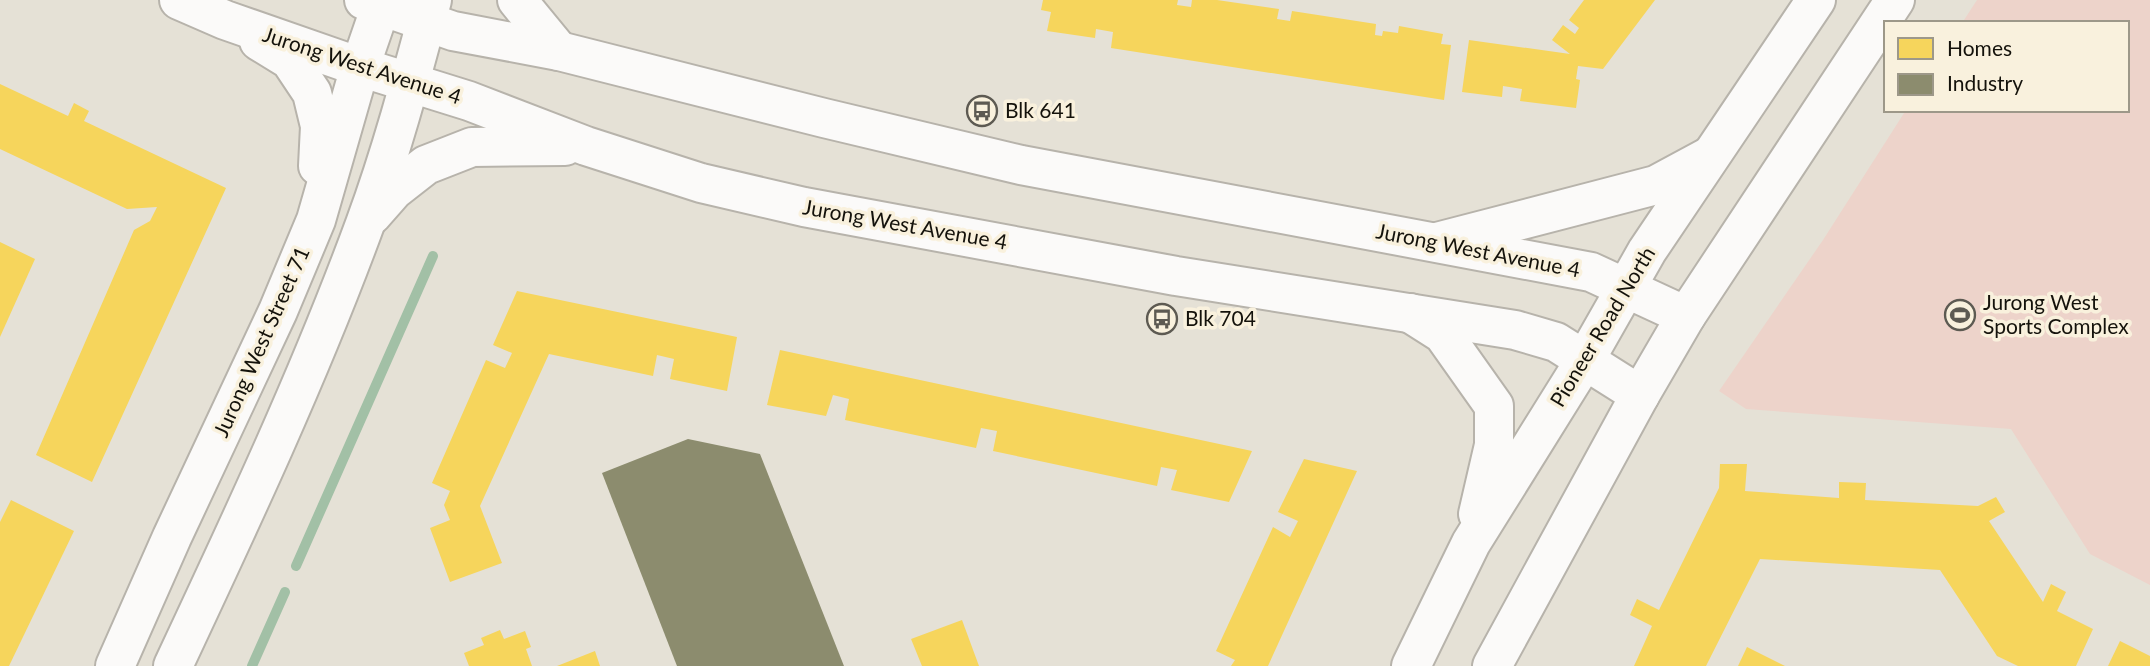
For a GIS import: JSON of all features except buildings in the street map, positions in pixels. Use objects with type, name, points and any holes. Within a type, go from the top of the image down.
[{"type":"main road","name":"Jurong West Avenue 4","points":[[179,0],[225,20],[469,101],[586,146],[701,183],[804,207],[1176,276],[1325,302],[1515,330],[1556,342],[1640,395]]},
{"type":"main road","points":[[517,0],[559,51]]},
{"type":"main road","name":"Pioneer Road North","points":[[1411,666],[1471,543],[1585,360],[1647,251],[1816,0]]},
{"type":"main road","points":[[1492,666],[1686,316],[1895,0]]},
{"type":"main road","name":"Jurong West Avenue 4","points":[[376,2],[429,11],[453,31],[559,51],[1021,165],[1591,272],[1686,316]]},
{"type":"main road","name":"Jurong West Street 71","points":[[116,666],[178,524],[278,311],[316,220],[376,2]]},
{"type":"main road","points":[[173,666],[229,547],[366,222],[429,11]]},
{"type":"main road","points":[[225,20],[290,60],[312,93],[320,126],[316,220]]},
{"type":"main road","points":[[366,222],[394,190],[426,165],[472,147],[586,146]]},
{"type":"main road","points":[[1437,242],[1656,185],[1713,154]]},
{"type":"main road","points":[[1410,313],[1443,334],[1494,406],[1494,444],[1471,543]]},
{"type":"shaded area","name":"Jurong West Sports Complex","points":[[1977,0],[2150,0],[2150,585],[2090,554],[2011,429],[1746,409],[1719,391],[1823,240],[1905,112],[2129,112],[2129,21],[1963,21]]},
{"type":"waterway","points":[[296,566],[433,256]]},
{"type":"waterway","points":[[252,666],[285,592]]},
{"type":"place","name":"Blk 641","points":[[982,111]]},
{"type":"place","name":"Jurong West Sports Complex","points":[[1960,315]]},
{"type":"place","name":"Blk 704","points":[[1162,319]]}]
